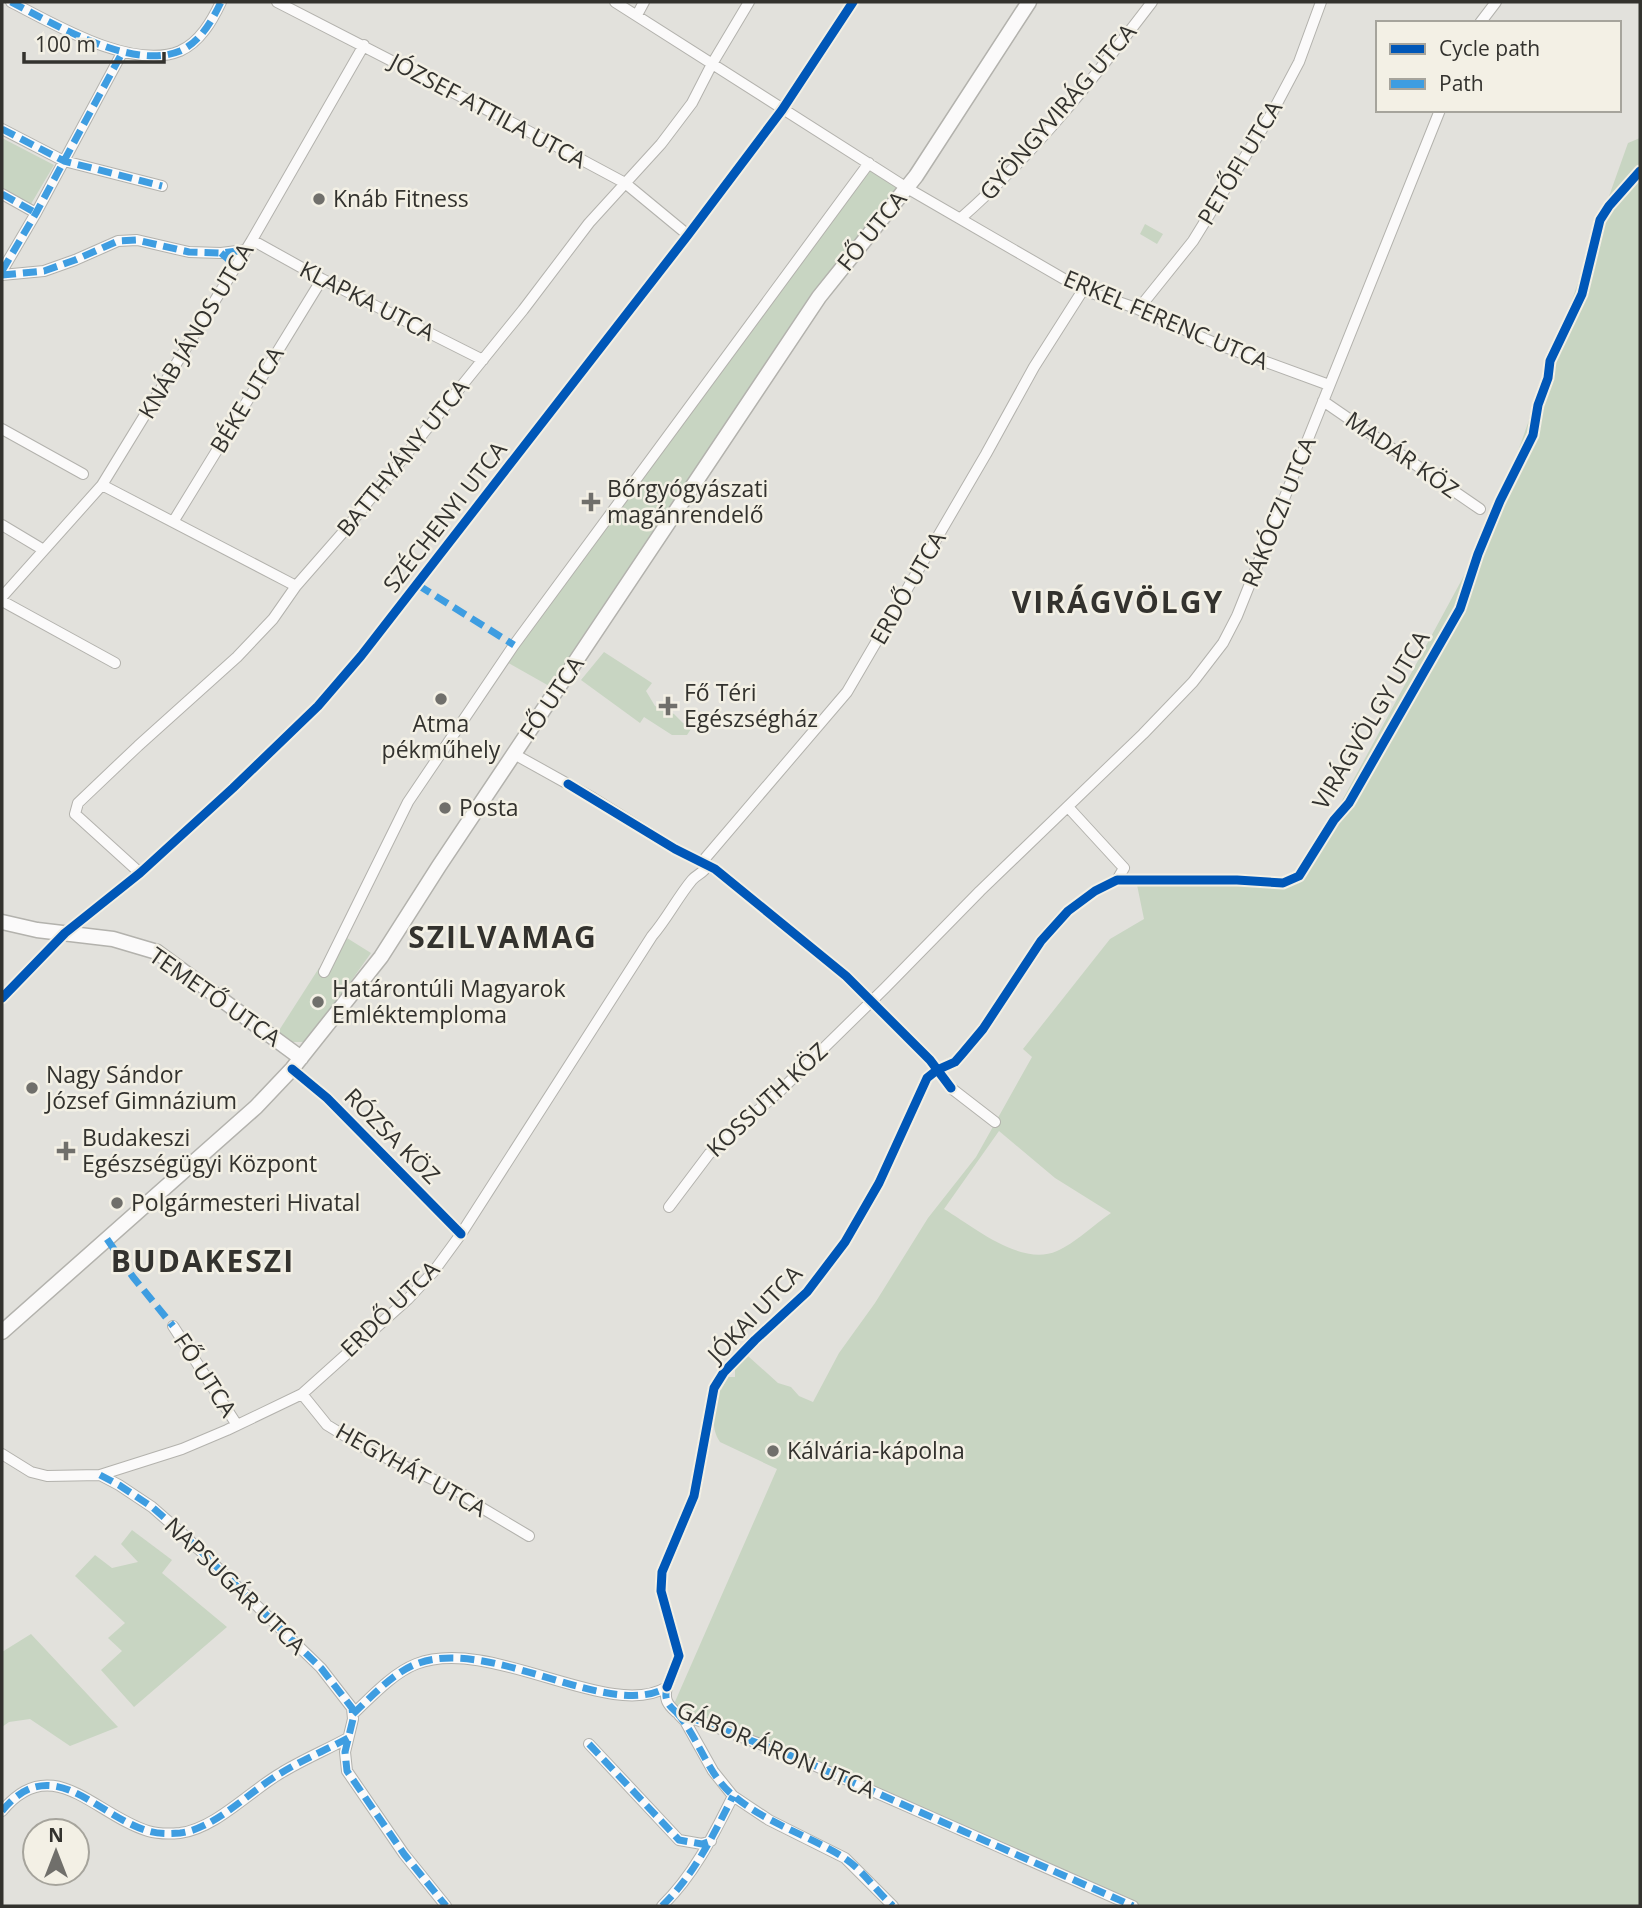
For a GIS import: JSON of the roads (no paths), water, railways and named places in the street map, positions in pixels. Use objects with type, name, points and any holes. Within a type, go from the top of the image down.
[{"type":"main road","name":"FŐ UTCA","points":[[2,1332],[256,1107],[296,1063],[380,957],[819,297],[907,188],[1029,2]]},
{"type":"main road","name":"TEMETŐ UTCA","points":[[2,922],[11,926],[113,939],[158,952],[296,1063]]},
{"type":"street","points":[[11,2],[122,53],[149,55],[179,51],[197,39],[214,18],[221,2]]},
{"type":"street","name":"JÓZSEF ATTILA UTCA","points":[[277,2],[625,183],[688,235]]},
{"type":"street","name":"ERKEL FERENC UTCA","points":[[615,2],[907,188],[1083,290],[1133,307],[1217,344],[1329,385]]},
{"type":"street","points":[[637,15],[644,2]]},
{"type":"street","name":"BATTHYÁNY UTCA","points":[[139,873],[75,814],[79,803],[237,657],[273,619],[296,586],[483,360],[589,223],[661,144],[692,103],[749,2]]},
{"type":"street","name":"SZÉCHENYI UTCA","points":[[2,998],[65,933],[139,873],[318,706],[353,666],[688,235],[782,110],[853,2]]},
{"type":"street","name":"GYÖNGYVIRÁG UTCA","points":[[961,218],[993,190],[1091,79],[1152,2]]},
{"type":"street","name":"PETŐFI UTCA","points":[[1133,307],[1144,302],[1193,241],[1251,148],[1299,62],[1321,2]]},
{"type":"street","points":[[1482,21],[1496,2]]},
{"type":"street","name":"KNÁB JÁNOS UTCA","points":[[2,599],[43,549],[102,485],[252,240],[364,46]]},
{"type":"street","points":[[2,273],[122,53]]},
{"type":"street","name":"RÁKÓCZI UTCA","points":[[872,1000],[1193,682],[1223,643],[1237,616],[1439,112]]},
{"type":"street","points":[[2,129],[65,161],[162,187]]},
{"type":"street","name":"FŐ UTCA","points":[[324,972],[408,802],[459,726],[514,645],[869,163]]},
{"type":"street","name":"VIRÁGVÖLGY UTCA","points":[[1117,880],[1237,880],[1277,884],[1299,876],[1334,820],[1349,803],[1460,609],[1485,537],[1509,480],[1533,435],[1540,393],[1548,378],[1550,361],[1582,294],[1600,220],[1640,171]]},
{"type":"street","points":[[2,194],[36,213]]},
{"type":"street","points":[[2,273],[44,271],[118,241],[136,240],[189,252],[221,253],[245,250]]},
{"type":"street","name":"KLAPKA UTCA","points":[[252,240],[322,279],[483,360]]},
{"type":"street","points":[[221,253],[235,265]]},
{"type":"street","name":"BÉKE UTCA","points":[[173,522],[322,279]]},
{"type":"street","name":"ERDŐ UTCA","points":[[2,1454],[31,1472],[47,1476],[100,1475],[183,1449],[302,1394],[408,1299],[434,1271],[461,1234],[652,936],[694,878],[704,872],[701,862],[815,733],[847,692],[1034,367],[1083,290]]},
{"type":"street","name":"MADÁR KÖZ","points":[[1324,401],[1480,509]]},
{"type":"street","points":[[2,429],[83,474]]},
{"type":"street","points":[[102,485],[296,586]]},
{"type":"street","points":[[2,526],[43,549]]},
{"type":"street","points":[[2,599],[115,663]]},
{"type":"street","points":[[514,754],[715,869],[824,956],[872,1000],[951,1088],[995,1122]]},
{"type":"street","points":[[937,1070],[955,1062],[976,1038],[1041,941],[1068,911],[1117,880],[1124,868],[1068,807]]},
{"type":"street","points":[[694,878],[691,867],[701,862]]},
{"type":"street","name":"KOSSUTH KÖZ","points":[[669,1207],[709,1154],[782,1089],[872,1000]]},
{"type":"street","name":"RÓZSA KÖZ","points":[[296,1063],[461,1234]]},
{"type":"street","name":"JÓKAI UTCA","points":[[667,1688],[679,1656],[661,1591],[662,1572],[694,1496],[714,1388],[724,1372],[755,1339],[784,1316],[807,1292],[845,1242],[879,1183],[927,1078],[937,1070]]},
{"type":"street","name":"FŐ UTCA","points":[[173,1325],[237,1425]]},
{"type":"street","name":"HEGYHÁT UTCA","points":[[302,1394],[327,1425],[388,1460],[458,1491],[529,1536]]},
{"type":"street","name":"NAPSUGÁR UTCA","points":[[100,1475],[152,1507],[219,1567],[321,1668],[349,1703],[353,1714]]},
{"type":"street","name":"GÁBOR ÁRON UTCA","points":[[353,1714],[413,1665],[453,1658],[495,1663],[618,1695],[645,1696],[667,1688]]},
{"type":"street","name":"GÁBOR ÁRON UTCA","points":[[667,1688],[665,1696],[668,1706],[676,1712],[802,1760],[1133,1906]]},
{"type":"street","points":[[676,1712],[685,1721],[713,1771],[733,1796],[769,1820],[845,1858],[893,1906]]},
{"type":"street","points":[[353,1714],[345,1752],[347,1771],[403,1852],[446,1906]]},
{"type":"street","points":[[2,1811],[21,1791],[32,1786],[51,1785],[79,1795],[151,1832],[187,1832],[211,1821],[280,1773],[348,1738]]},
{"type":"street","points":[[589,1744],[679,1840],[702,1844],[711,1841]]},
{"type":"street","points":[[662,1906],[682,1885],[711,1841],[733,1796]]},
{"type":"place","name":"Knáb Fitness","points":[[319,199]]},
{"type":"place","name":"Bőrgyógyászati magánrendelő","points":[[591,502]]},
{"type":"place","name":"Atma pékműhely","points":[[441,699]]},
{"type":"place","name":"Fő Téri Egészségház","points":[[668,706]]},
{"type":"place","name":"Posta","points":[[445,808]]},
{"type":"place","name":"Határontúli Magyarok Emléktemploma","points":[[318,1002]]},
{"type":"place","name":"Nagy Sándor József Gimnázium","points":[[32,1088]]},
{"type":"place","name":"Budakeszi Egészségügyi Központ","points":[[66,1151]]},
{"type":"place","name":"Polgármesteri Hivatal","points":[[117,1203]]},
{"type":"place","name":"Kálvária-kápolna","points":[[773,1451]]},
{"type":"district","name":"VIRÁGVÖLGY","points":[[1118,603]]},
{"type":"district","name":"SZILVAMAG","points":[[503,938]]},
{"type":"district","name":"BUDAKESZI","points":[[203,1262]]}]
